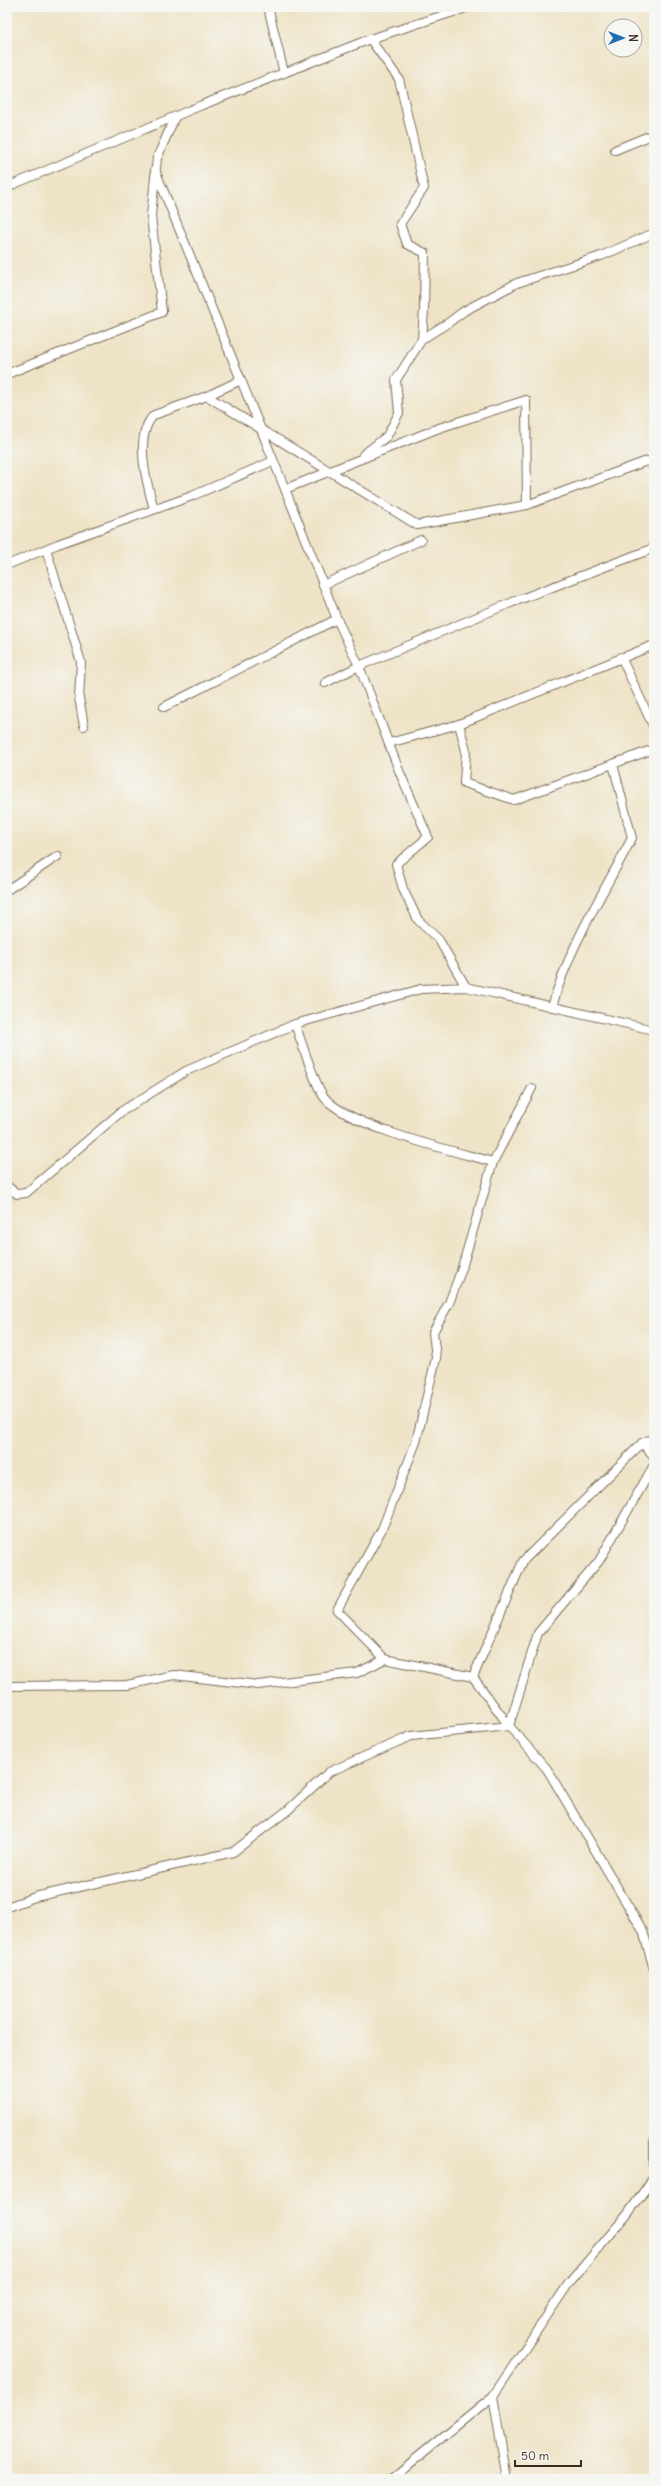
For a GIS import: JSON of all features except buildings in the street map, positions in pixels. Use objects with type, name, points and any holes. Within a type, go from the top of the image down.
[{"type":"street","points":[[268,7],[284,73]]},
{"type":"street","points":[[7,187],[175,117],[370,39],[469,7]]},
{"type":"street","points":[[370,39],[399,79],[424,188],[400,224],[407,244],[425,253],[422,339]]},
{"type":"street","points":[[7,374],[162,312],[151,216],[158,153],[175,117]]},
{"type":"street","points":[[615,150],[654,134]]},
{"type":"street","points":[[156,170],[323,585],[359,666],[389,744],[428,837],[396,864],[403,889],[418,920],[439,940],[466,987]]},
{"type":"street","points":[[355,461],[387,436],[399,413],[396,380],[422,339],[464,311],[517,283],[602,256],[654,233]]},
{"type":"street","points":[[154,509],[143,456],[150,420],[154,415],[208,396],[241,380]]},
{"type":"street","points":[[208,396],[417,525],[527,505],[652,461]]},
{"type":"street","points":[[285,489],[439,428],[526,400],[527,505]]},
{"type":"street","points":[[7,565],[46,549],[192,496],[273,461]]},
{"type":"street","points":[[323,585],[421,540]]},
{"type":"street","points":[[326,683],[359,666],[514,602],[654,548]]},
{"type":"street","points":[[46,549],[81,662],[79,698],[84,726]]},
{"type":"street","points":[[164,707],[337,619]]},
{"type":"street","points":[[389,744],[459,724],[621,656],[654,645]]},
{"type":"street","points":[[621,656],[654,728]]},
{"type":"street","points":[[459,724],[466,751],[464,783],[514,800],[654,749]]},
{"type":"street","points":[[552,1007],[558,986],[632,838],[613,764]]},
{"type":"street","points":[[7,890],[58,856]]},
{"type":"street","points":[[7,1186],[17,1194],[26,1193],[122,1111],[186,1071],[295,1024],[421,989],[466,987],[654,1030]]},
{"type":"street","points":[[295,1024],[322,1096],[332,1106],[371,1125],[417,1142],[493,1162]]},
{"type":"street","points":[[532,1088],[493,1162],[461,1271],[449,1303],[434,1332],[436,1358],[416,1442],[382,1529],[337,1610],[385,1658],[473,1677],[509,1726],[548,1769],[642,1931],[654,1969]]},
{"type":"street","points":[[473,1677],[523,1561],[642,1443],[654,1438]]},
{"type":"street","points":[[642,1443],[654,1456]]},
{"type":"street","points":[[509,1726],[538,1633],[599,1561],[654,1465]]},
{"type":"street","points":[[7,1686],[127,1685],[174,1675],[258,1685],[357,1673],[385,1658]]},
{"type":"street","points":[[7,1907],[35,1897],[233,1852],[288,1810],[329,1772],[411,1736],[509,1726]]},
{"type":"street","points":[[654,2142],[654,2194]]},
{"type":"street","points":[[391,2479],[493,2396],[568,2283],[627,2215],[653,2178]]},
{"type":"street","points":[[493,2396],[507,2479]]}]
